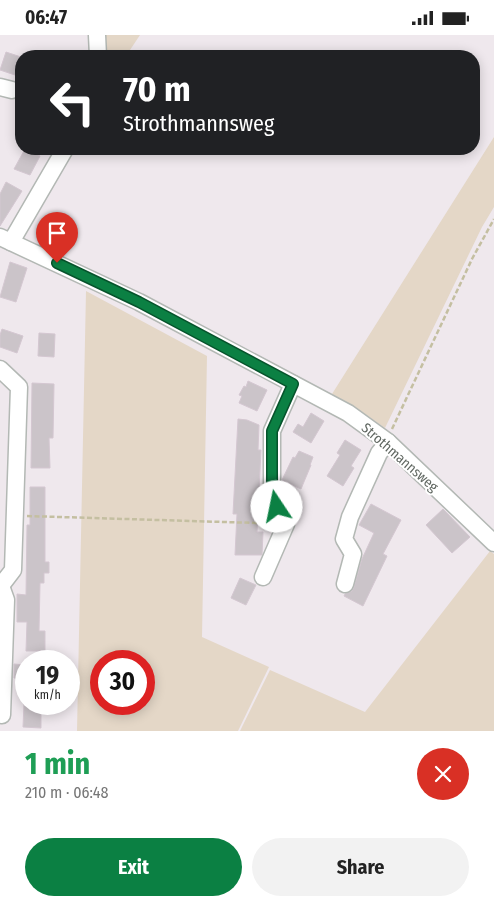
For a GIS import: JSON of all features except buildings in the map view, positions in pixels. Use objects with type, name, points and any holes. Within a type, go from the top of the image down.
[{"type":"street","points":[[97,35],[98,50]]},
{"type":"street","points":[[5,239],[61,155]]},
{"type":"street","name":"Strothmannsweg","points":[[5,239],[139,302],[348,413],[388,443],[494,543]]},
{"type":"street","points":[[0,369],[19,387],[14,570],[0,587],[6,600],[2,715]]},
{"type":"street","points":[[263,577],[286,524],[280,514],[272,489],[272,431],[293,384]]},
{"type":"street","points":[[345,584],[353,554],[344,539],[350,517],[379,453],[388,443]]},
{"type":"path","points":[[388,443],[393,426],[468,267],[494,219]]},
{"type":"path","points":[[16,516],[257,523],[280,514]]},
{"type":"shaded area","points":[[104,35],[140,35],[130,50],[104,50]]},
{"type":"shaded area","points":[[494,137],[494,207],[482,227],[385,428],[352,405],[332,394]]},
{"type":"shaded area","points":[[86,291],[207,356],[202,637],[269,667],[238,731],[77,731],[77,715],[80,715],[79,650]]},
{"type":"shaded area","points":[[490,551],[494,554],[494,731],[240,731],[270,670],[365,712]]},
{"type":"route","points":[[57,263],[139,302],[293,384],[272,431],[272,489],[277,507]]}]
